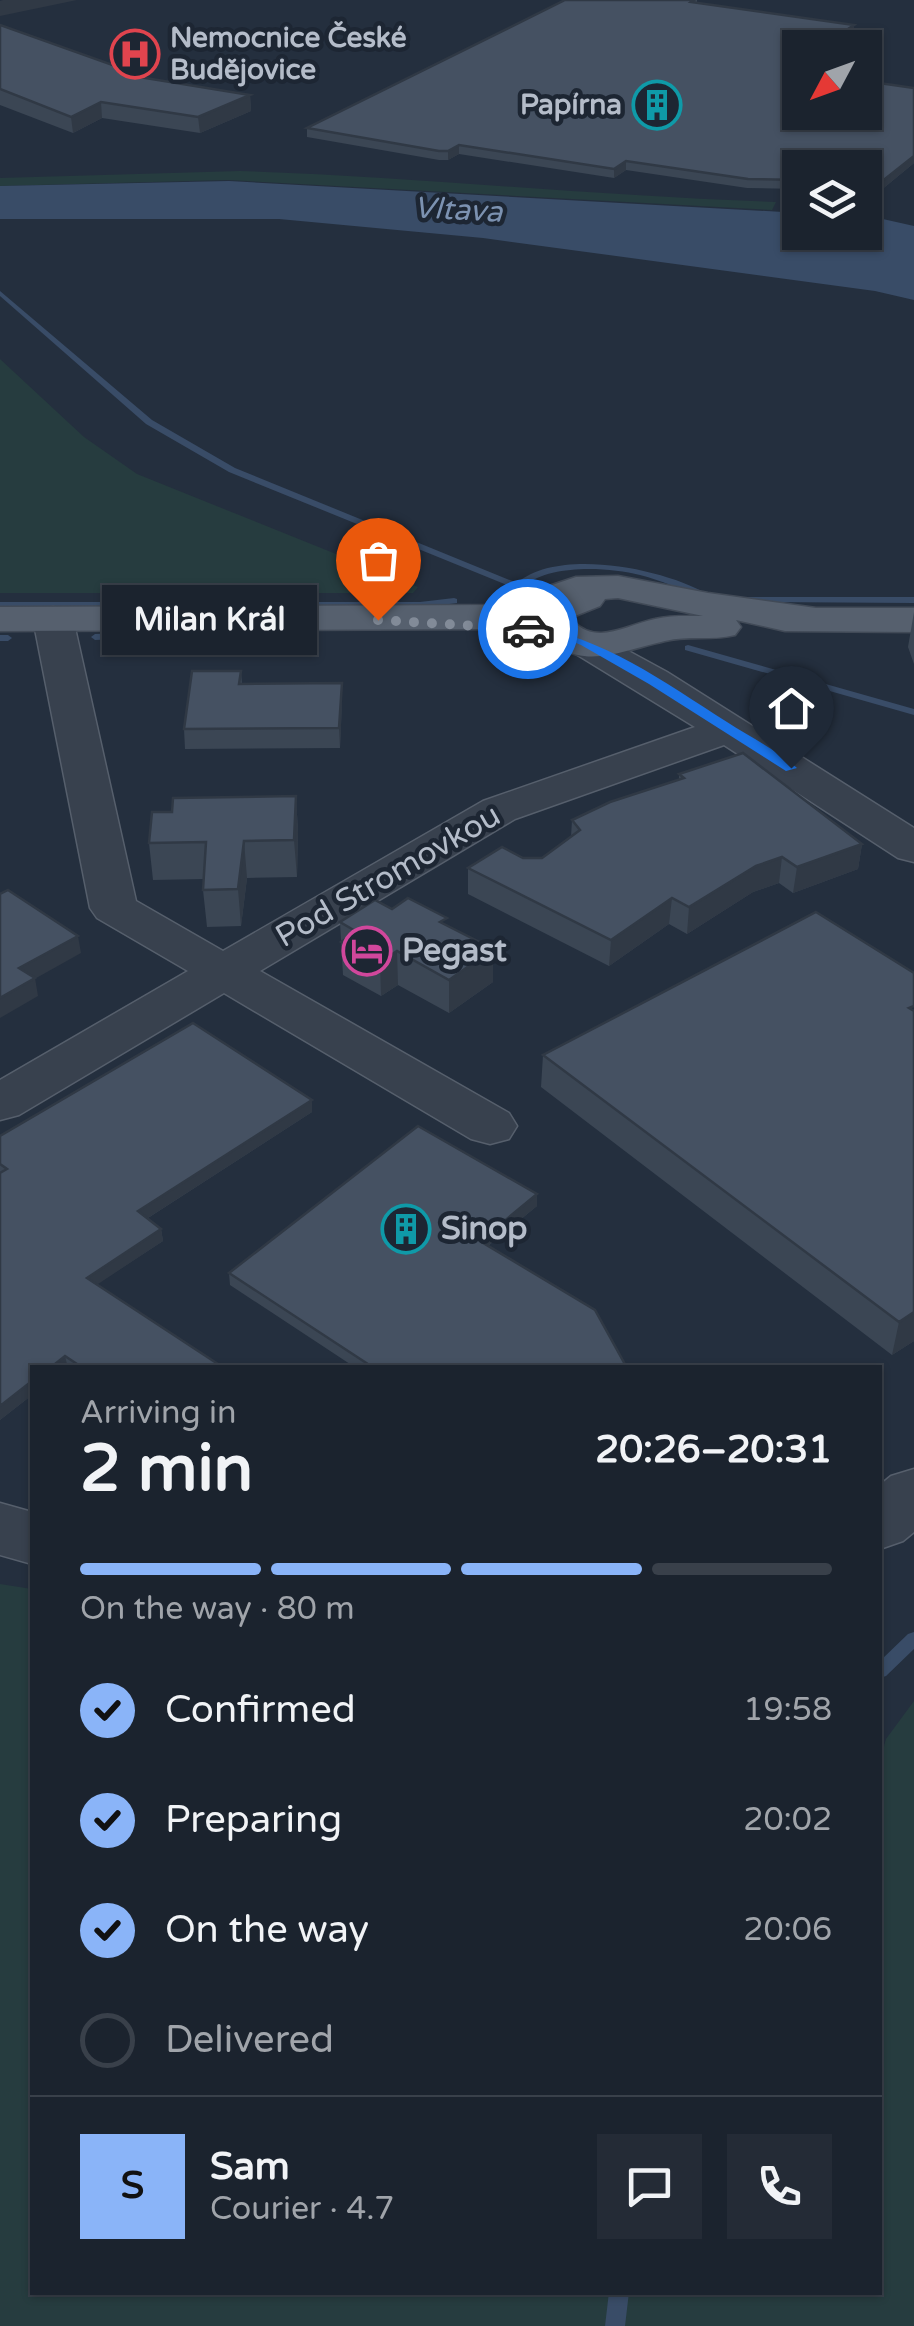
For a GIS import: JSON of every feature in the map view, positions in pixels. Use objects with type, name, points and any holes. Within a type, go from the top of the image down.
[{"type":"main road","points":[[0,619],[59,641],[378,620],[505,607],[566,590],[602,586],[822,620]]},
{"type":"main road","points":[[378,620],[572,627],[611,645],[643,624],[914,620]]},
{"type":"street","points":[[643,624],[639,655],[654,681]]},
{"type":"street","points":[[572,627],[914,848]]},
{"type":"street","name":"Pod Stromovkou","points":[[59,641],[114,908],[490,1126]]},
{"type":"street","name":"Pod Stromovkou","points":[[0,1103],[498,810],[729,729]]},
{"type":"street","points":[[882,1521],[914,1494]]},
{"type":"street","points":[[0,1528],[30,1537]]},
{"type":"green space","points":[[240,171],[776,202],[772,210],[228,180],[0,186],[0,178]]},
{"type":"green space","points":[[0,359],[84,437],[137,474],[418,587],[413,593],[0,593]]},
{"type":"green space","points":[[0,1584],[30,1589],[30,2295],[882,2295],[882,1754],[886,1739],[914,1701],[914,2326],[0,2326]]},
{"type":"water","name":"Vltava","points":[[229,181],[782,212],[782,250],[882,250],[882,219],[914,226],[914,300],[875,291],[483,238],[279,219],[0,219],[0,186]]},
{"type":"building","name":"Papírna","points":[[565,0],[694,0],[691,2],[854,25],[846,30],[782,30],[782,130],[882,130],[882,83],[914,88],[914,156],[882,181],[882,150],[782,150],[782,180],[748,179],[626,161],[614,169],[459,145],[439,151],[307,128]]},
{"type":"building","points":[[0,25],[138,74],[133,76],[250,95],[198,117],[101,102],[71,117],[0,89]]},
{"type":"building","points":[[192,671],[241,671],[239,684],[342,683],[339,728],[184,729]]},
{"type":"building","points":[[743,753],[862,844],[797,867],[782,857],[756,866],[689,907],[672,898],[611,940],[468,868],[502,847],[523,858],[542,858],[580,830],[572,820],[610,802],[684,778],[679,774]]},
{"type":"building","points":[[296,796],[294,840],[244,841],[238,889],[203,890],[206,842],[149,843],[152,812],[172,812],[173,798]]},
{"type":"building","points":[[8,890],[78,936],[19,968],[35,978],[0,998],[0,894]]},
{"type":"building","points":[[408,898],[447,918],[440,922],[493,949],[449,980],[397,951],[380,962],[341,942],[357,932],[340,922],[375,900],[392,909]]},
{"type":"building","points":[[816,912],[914,973],[914,1006],[909,1008],[914,1011],[914,1312],[899,1322],[543,1055]]},
{"type":"building","points":[[193,1023],[312,1100],[138,1211],[161,1229],[87,1278],[219,1365],[78,1365],[65,1356],[54,1365],[30,1365],[30,1383],[0,1406],[0,1173],[7,1169],[0,1164],[0,1136]]},
{"type":"building","name":"Sinop","points":[[418,1126],[537,1194],[480,1241],[595,1310],[625,1365],[369,1365],[229,1273]]},
{"type":"waterway","points":[[0,293],[149,422],[232,470],[518,587]]},
{"type":"waterway","points":[[518,587],[540,574],[594,567],[643,573],[703,594]]},
{"type":"waterway","points":[[518,587],[526,590]]},
{"type":"waterway","points":[[742,599],[914,600]]},
{"type":"waterway","points":[[0,605],[420,605],[454,601]]},
{"type":"waterway","points":[[95,637],[191,633],[192,628]]},
{"type":"waterway","points":[[0,638],[8,638]]},
{"type":"waterway","points":[[688,648],[914,712]]},
{"type":"waterway","points":[[882,1669],[914,1639]]},
{"type":"waterway","points":[[615,2326],[619,2295]]},
{"type":"way so far","points":[[378,620],[528,629]]},
{"type":"place","name":"Nemocnice České Budějovice","points":[[135,54]]},
{"type":"place","name":"Papírna","points":[[657,105]]},
{"type":"place","name":"Milan Král","points":[[378,620]]},
{"type":"place","name":"Pegast","points":[[367,951]]},
{"type":"place","name":"Sinop","points":[[406,1229]]},
{"type":"route","points":[[528,629],[563,634],[585,643],[654,681],[791,768]]}]
